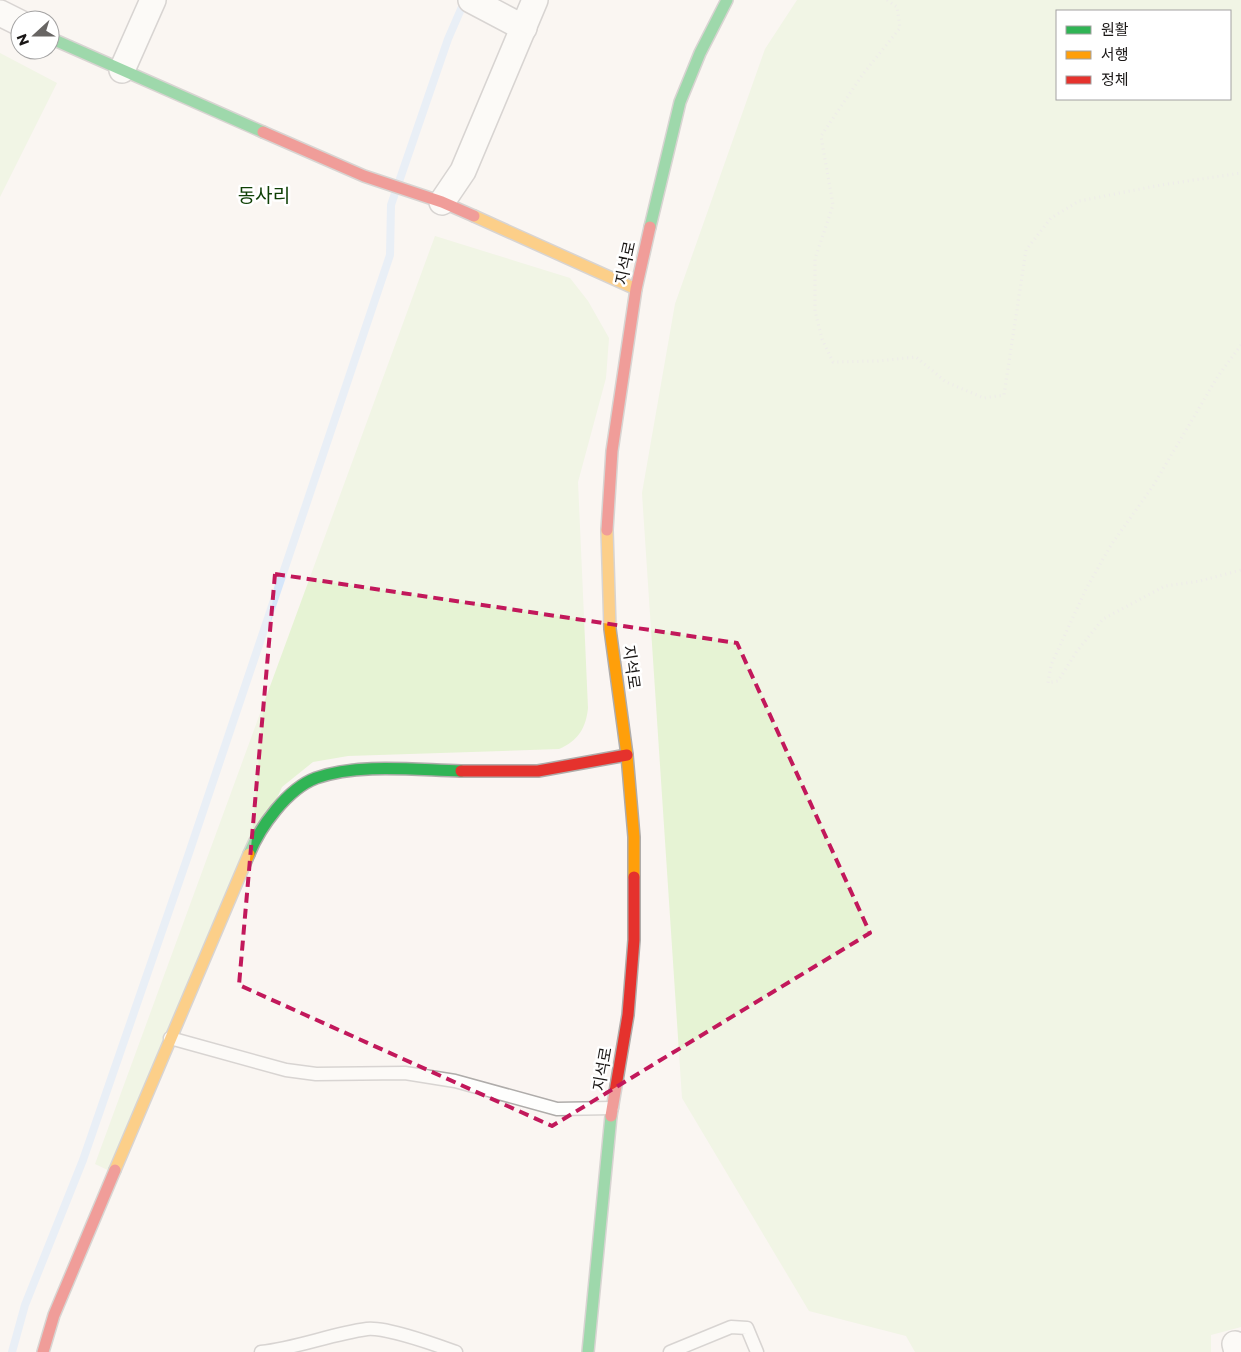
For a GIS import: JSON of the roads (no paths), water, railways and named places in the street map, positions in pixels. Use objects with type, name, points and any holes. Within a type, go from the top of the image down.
[{"type":"street","points":[[122,70],[153,0]]},
{"type":"street","points":[[471,0],[524,28]]},
{"type":"street","points":[[442,202],[463,171],[535,0]]},
{"type":"street","name":"지석로","points":[[588,1352],[612,1108],[628,1015],[634,940],[634,837],[627,755],[610,629],[607,522],[612,450],[636,289],[680,102],[700,53],[727,0]]},
{"type":"street","points":[[60,42],[364,176],[442,202],[636,289]]},
{"type":"street","points":[[43,1352],[54,1315],[251,849],[270,817],[287,798],[314,779],[350,770],[538,771],[627,755]]},
{"type":"lane","points":[[170,1038],[286,1070],[316,1074],[405,1073],[455,1081],[557,1108],[612,1108]]},
{"type":"lane","points":[[670,1352],[731,1327],[747,1328],[757,1352]]},
{"type":"lane","points":[[261,1352],[279,1350],[369,1329],[419,1339],[456,1352]]},
{"type":"waterway","points":[[12,1352],[25,1305],[83,1160],[189,853],[390,255],[391,205],[448,39],[465,0]]},
{"type":"district","name":"동사리","points":[[264,195]]}]
